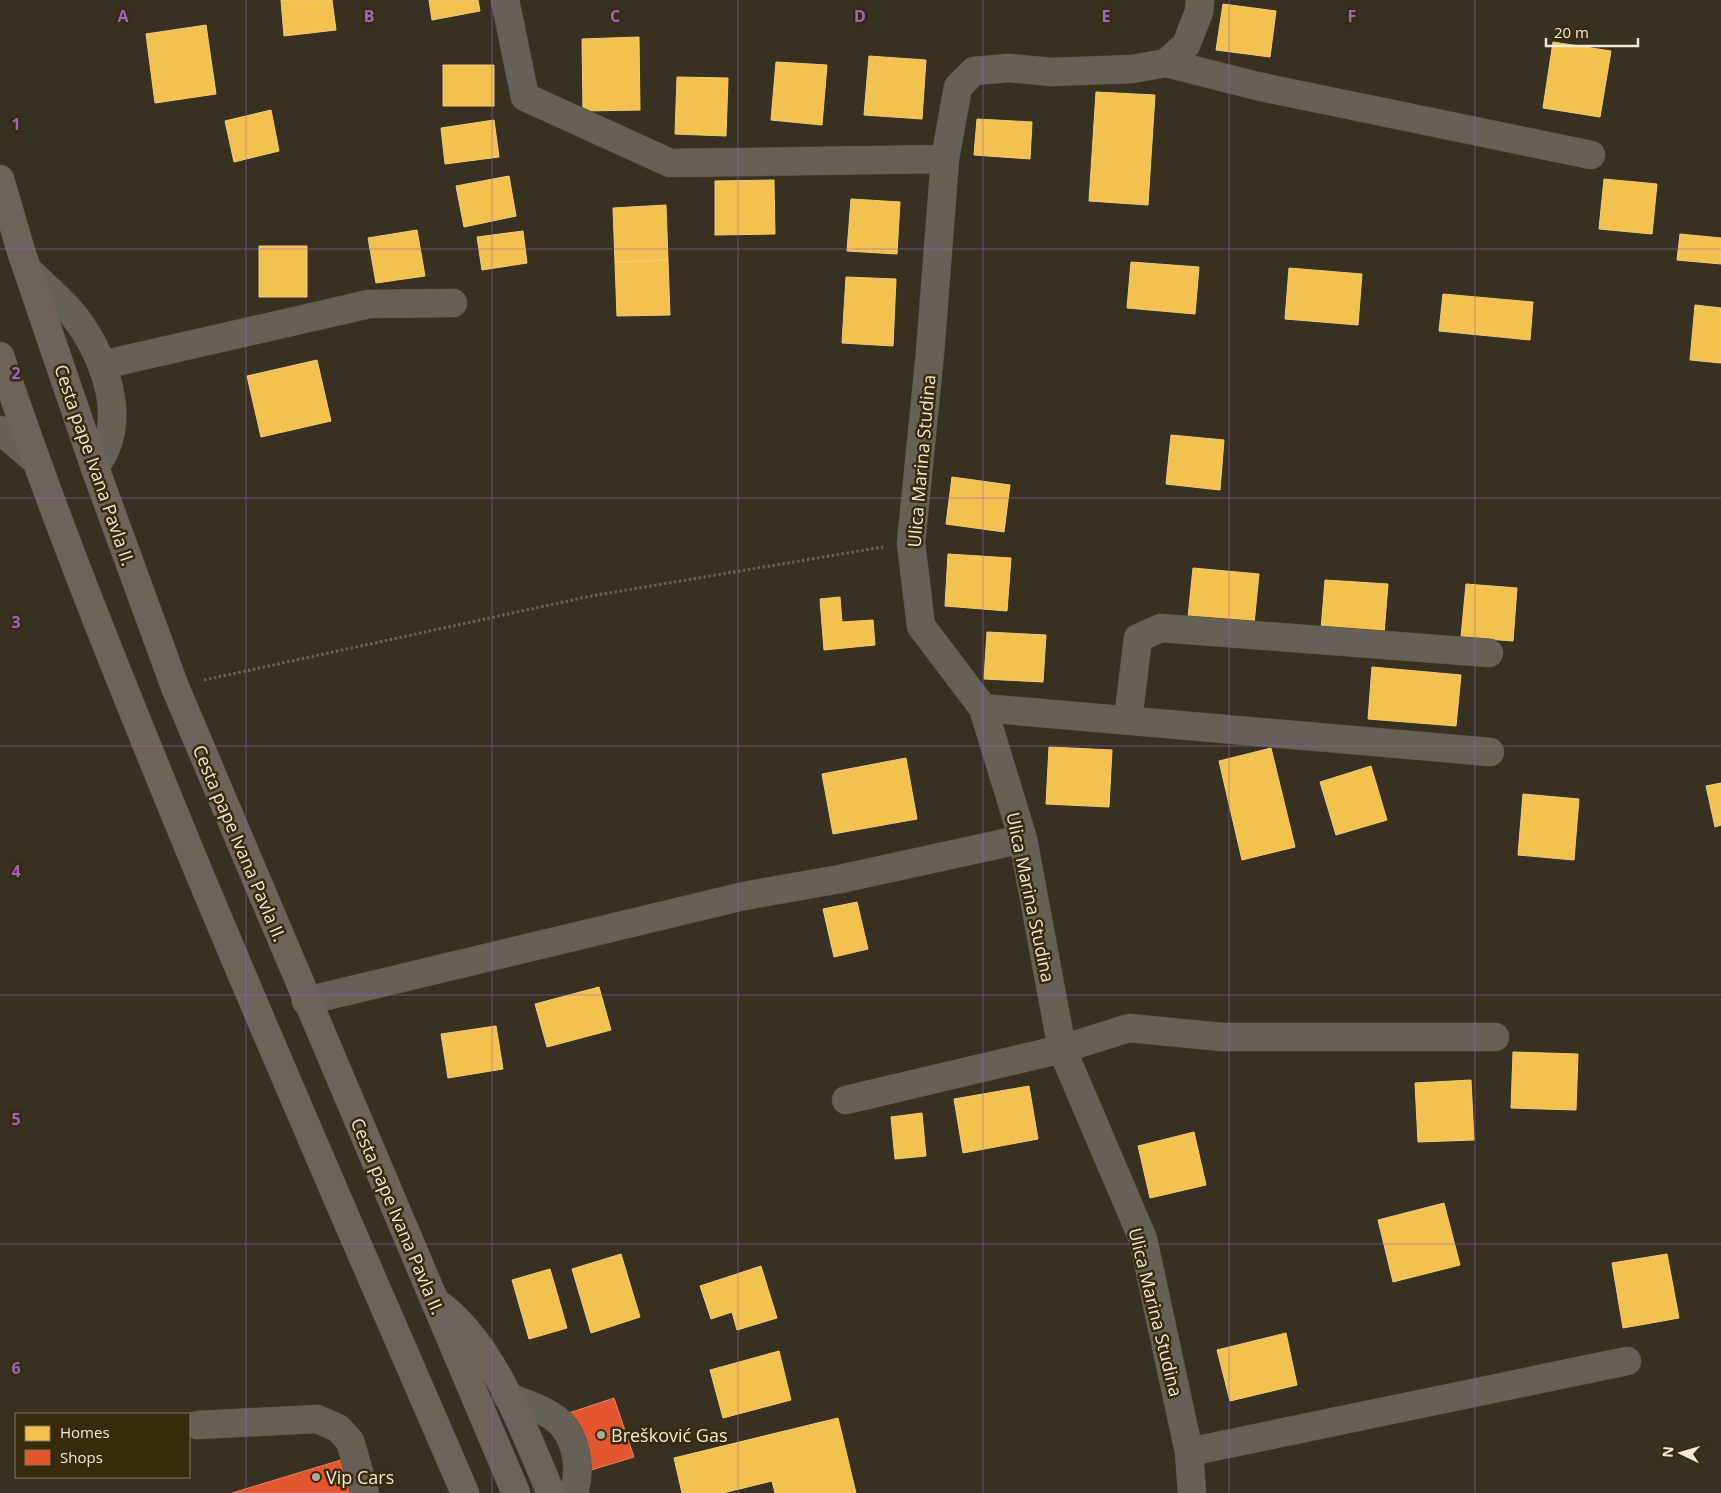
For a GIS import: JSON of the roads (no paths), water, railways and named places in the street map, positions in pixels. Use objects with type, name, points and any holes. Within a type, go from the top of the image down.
[{"type":"main road","name":"Cesta pape Ivana Pavla II.","points":[[0,178],[27,269],[95,468],[174,687],[516,1493]]},
{"type":"main road","points":[[0,356],[35,460],[100,632],[262,1025],[466,1493]]},
{"type":"main road","points":[[434,1300],[457,1318],[475,1338],[507,1396],[551,1493]]},
{"type":"street","points":[[505,0],[525,97],[670,163],[945,158]]},
{"type":"street","points":[[1166,63],[1186,45],[1199,12],[1200,0]]},
{"type":"street","points":[[1166,63],[1257,86],[1590,155]]},
{"type":"street","name":"Ulica Marina Studina","points":[[1166,63],[1122,69],[1052,72],[1009,68],[974,71],[958,87],[945,158],[930,353],[911,542],[921,626],[983,708],[1022,839],[1062,1049],[1143,1239],[1189,1452],[1192,1493]]},
{"type":"street","points":[[27,269],[70,312],[94,345],[102,365],[110,391],[111,428],[106,448],[95,468]]},
{"type":"street","points":[[102,365],[369,304],[453,303]]},
{"type":"street","points":[[0,430],[35,460]]},
{"type":"street","points":[[1128,720],[1138,638],[1161,628],[1490,653]]},
{"type":"street","points":[[983,708],[1490,752]]},
{"type":"street","points":[[306,1001],[744,896],[840,879],[1022,839]]},
{"type":"street","points":[[846,1100],[1062,1049],[1129,1028],[1222,1037],[1495,1037]]},
{"type":"street","points":[[1189,1452],[1627,1361]]},
{"type":"street","points":[[507,1396],[551,1415],[565,1425],[572,1437],[578,1460],[578,1480],[574,1493]]},
{"type":"street","points":[[198,1425],[317,1419],[338,1428],[350,1441],[366,1493]]},
{"type":"place","name":"Brešković Gas","points":[[601,1435]]},
{"type":"place","name":"Vip Cars","points":[[316,1477]]}]
